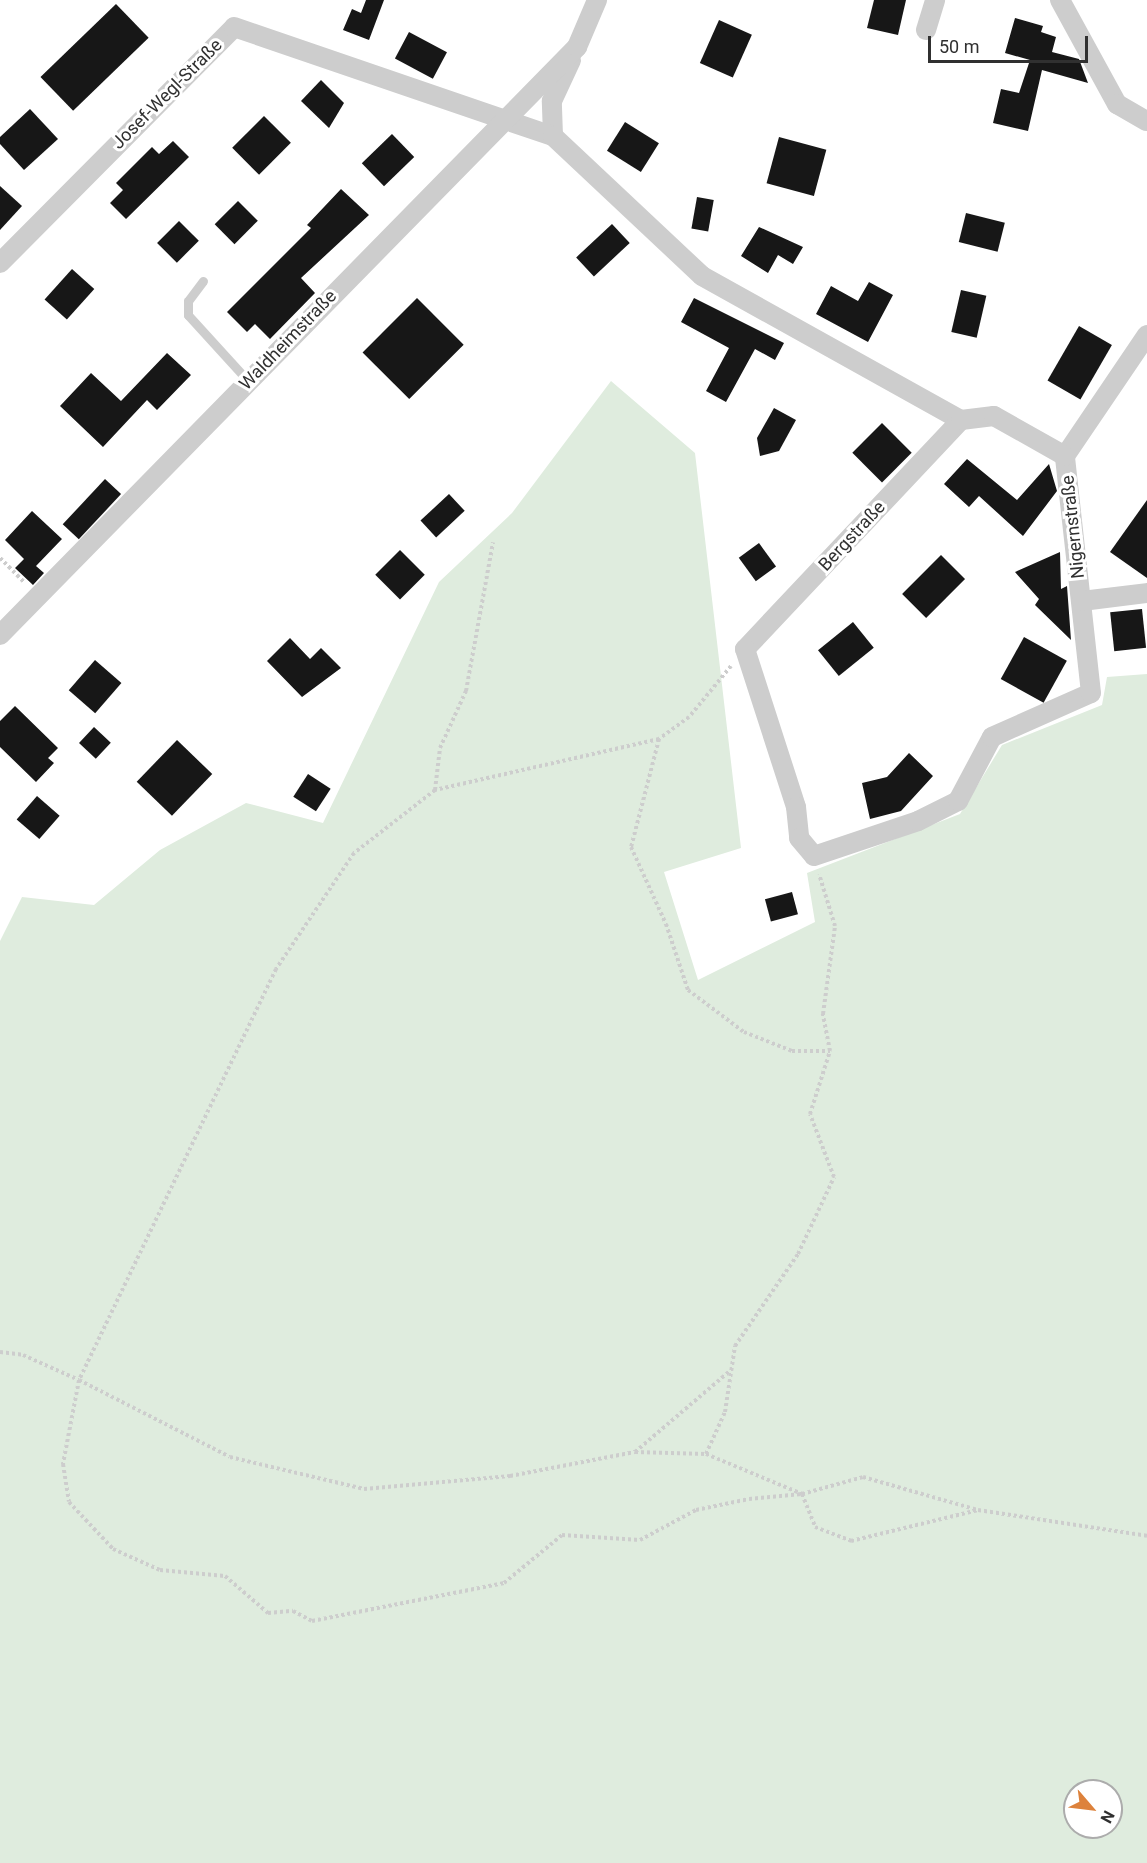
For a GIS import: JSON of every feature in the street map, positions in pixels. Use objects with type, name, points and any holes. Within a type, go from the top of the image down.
[{"type":"street","name":"Waldheimstraße","points":[[553,136],[552,102],[597,0]]},
{"type":"street","points":[[926,30],[935,0]]},
{"type":"street","points":[[1060,0],[1117,104],[1147,121]]},
{"type":"street","name":"Josef-Wegl-Straße","points":[[0,263],[234,27],[505,119]]},
{"type":"street","name":"Waldheimstraße","points":[[0,635],[577,47]]},
{"type":"street","points":[[505,119],[553,136],[702,276],[960,420],[994,416],[1065,456]]},
{"type":"street","name":"Nigernstraße","points":[[814,856],[918,821],[958,801],[992,737],[1091,693],[1065,456],[1147,335]]},
{"type":"street","name":"Bergstraße","points":[[745,649],[960,420]]},
{"type":"street","name":"Nigernstraße","points":[[1082,601],[1147,593]]},
{"type":"street","points":[[745,649],[796,807],[799,838],[814,856]]},
{"type":"lane","points":[[203,281],[188,302],[188,315],[248,381]]},
{"type":"path","points":[[435,790],[440,748],[466,691],[493,542]]},
{"type":"path","points":[[0,558],[38,596]]},
{"type":"path","points":[[745,649],[689,717],[659,740],[435,790],[354,853],[276,969],[79,1380],[63,1464],[69,1502],[113,1549],[160,1570],[225,1576],[268,1613],[293,1611],[312,1621],[391,1601],[430,1600],[504,1583],[562,1535],[640,1540],[696,1510],[802,1494],[862,1477],[978,1510],[1147,1536]]},
{"type":"path","points":[[659,740],[632,847],[666,924],[688,990],[744,1032],[792,1051],[830,1051]]},
{"type":"path","points":[[706,1454],[725,1412],[735,1346],[798,1254],[834,1177],[810,1114],[830,1051],[823,1014],[835,926],[814,856]]},
{"type":"path","points":[[0,1352],[23,1354],[230,1457],[364,1489],[510,1476],[635,1452],[706,1454],[802,1494],[815,1527],[851,1541],[978,1510]]},
{"type":"path","points":[[635,1452],[731,1371]]},
{"type":"green space","points":[[611,381],[695,453],[741,848],[664,872],[698,980],[815,922],[807,873],[960,814],[1002,745],[1102,705],[1107,677],[1147,674],[1147,1863],[0,1863],[0,941],[22,897],[94,905],[160,850],[246,803],[323,823],[439,582],[512,513]]},
{"type":"building","points":[[366,0],[384,0],[369,40],[343,30],[352,9],[361,13]]},
{"type":"building","points":[[874,0],[906,0],[898,35],[867,28]]},
{"type":"building","points":[[116,4],[149,38],[73,111],[40,77]]},
{"type":"building","points":[[1015,18],[1043,26],[1041,32],[1056,37],[1052,52],[1079,59],[1088,83],[1042,70],[1028,131],[993,123],[1001,89],[1019,93],[1030,60],[1005,53]]},
{"type":"building","points":[[719,20],[752,35],[733,78],[700,63]]},
{"type":"building","points":[[409,32],[447,52],[433,79],[395,58]]},
{"type":"building","points":[[321,80],[344,103],[329,128],[301,101]]},
{"type":"building","points":[[30,109],[58,139],[24,170],[0,144],[0,137]]},
{"type":"building","points":[[264,116],[291,143],[259,175],[232,148]]},
{"type":"building","points":[[625,122],[659,143],[641,172],[607,151]]},
{"type":"building","points":[[392,134],[414,157],[384,186],[362,163]]},
{"type":"building","points":[[779,137],[826,150],[814,196],[767,183]]},
{"type":"building","points":[[173,141],[189,157],[126,219],[110,203],[123,190],[116,183],[152,147],[159,154]]},
{"type":"building","points":[[0,186],[22,206],[0,230]]},
{"type":"building","points":[[341,189],[369,215],[301,278],[315,293],[270,339],[255,324],[247,332],[227,312],[311,228],[307,225]]},
{"type":"building","points":[[697,197],[714,200],[708,231],[691,229]]},
{"type":"building","points":[[238,201],[258,221],[234,244],[215,224]]},
{"type":"building","points":[[966,213],[1005,223],[998,252],[959,242]]},
{"type":"building","points":[[179,221],[199,241],[177,263],[157,243]]},
{"type":"building","points":[[612,224],[630,243],[594,276],[576,257]]},
{"type":"building","points":[[759,227],[803,247],[793,264],[778,255],[768,273],[741,256]]},
{"type":"building","points":[[72,269],[94,289],[67,320],[45,299]]},
{"type":"building","points":[[869,282],[893,295],[868,342],[816,314],[831,286],[858,301]]},
{"type":"building","points":[[961,290],[986,296],[977,338],[951,332]]},
{"type":"building","points":[[417,298],[464,345],[409,399],[363,352]]},
{"type":"building","points":[[694,298],[784,343],[775,360],[755,349],[726,402],[706,391],[729,348],[681,322]]},
{"type":"building","points":[[1079,326],[1112,345],[1080,400],[1048,381]]},
{"type":"building","points":[[167,353],[191,375],[157,410],[147,400],[103,447],[60,406],[91,373],[121,401]]},
{"type":"building","points":[[774,408],[796,420],[779,451],[760,456],[757,438]]},
{"type":"building","points":[[882,423],[912,453],[882,482],[852,453]]},
{"type":"building","points":[[967,459],[1017,500],[1049,464],[1057,491],[1023,536],[979,496],[969,507],[944,484]]},
{"type":"building","points":[[105,479],[121,494],[79,539],[63,524]]},
{"type":"building","points":[[449,494],[465,511],[436,537],[420,521]]},
{"type":"building","points":[[1147,500],[1147,578],[1110,552]]},
{"type":"building","points":[[32,511],[62,539],[36,566],[44,573],[33,585],[15,568],[24,559],[5,540]]},
{"type":"building","points":[[759,543],[776,566],[756,581],[739,558]]},
{"type":"building","points":[[400,550],[425,575],[400,599],[375,575]]},
{"type":"building","points":[[1060,552],[1061,589],[1067,586],[1071,640],[1035,605],[1039,599],[1015,572]]},
{"type":"building","points":[[941,555],[965,579],[926,618],[902,594]]},
{"type":"building","points":[[1142,609],[1146,648],[1114,651],[1110,612]]},
{"type":"building","points":[[853,622],[874,648],[839,676],[818,650]]},
{"type":"building","points":[[1024,637],[1067,661],[1044,703],[1001,679]]},
{"type":"building","points":[[290,638],[310,659],[321,648],[341,668],[302,697],[267,661]]},
{"type":"building","points":[[95,660],[121,683],[95,713],[69,690]]},
{"type":"building","points":[[15,706],[58,748],[48,758],[54,763],[36,782],[0,747],[0,721]]},
{"type":"building","points":[[94,727],[111,743],[96,759],[79,743]]},
{"type":"building","points":[[177,740],[212,774],[172,816],[137,782]]},
{"type":"building","points":[[909,753],[933,776],[901,811],[870,819],[862,783],[887,777]]},
{"type":"building","points":[[308,774],[331,789],[316,811],[293,797]]},
{"type":"building","points":[[37,796],[60,816],[39,839],[17,819]]},
{"type":"building","points":[[792,892],[798,914],[771,921],[765,899]]}]
